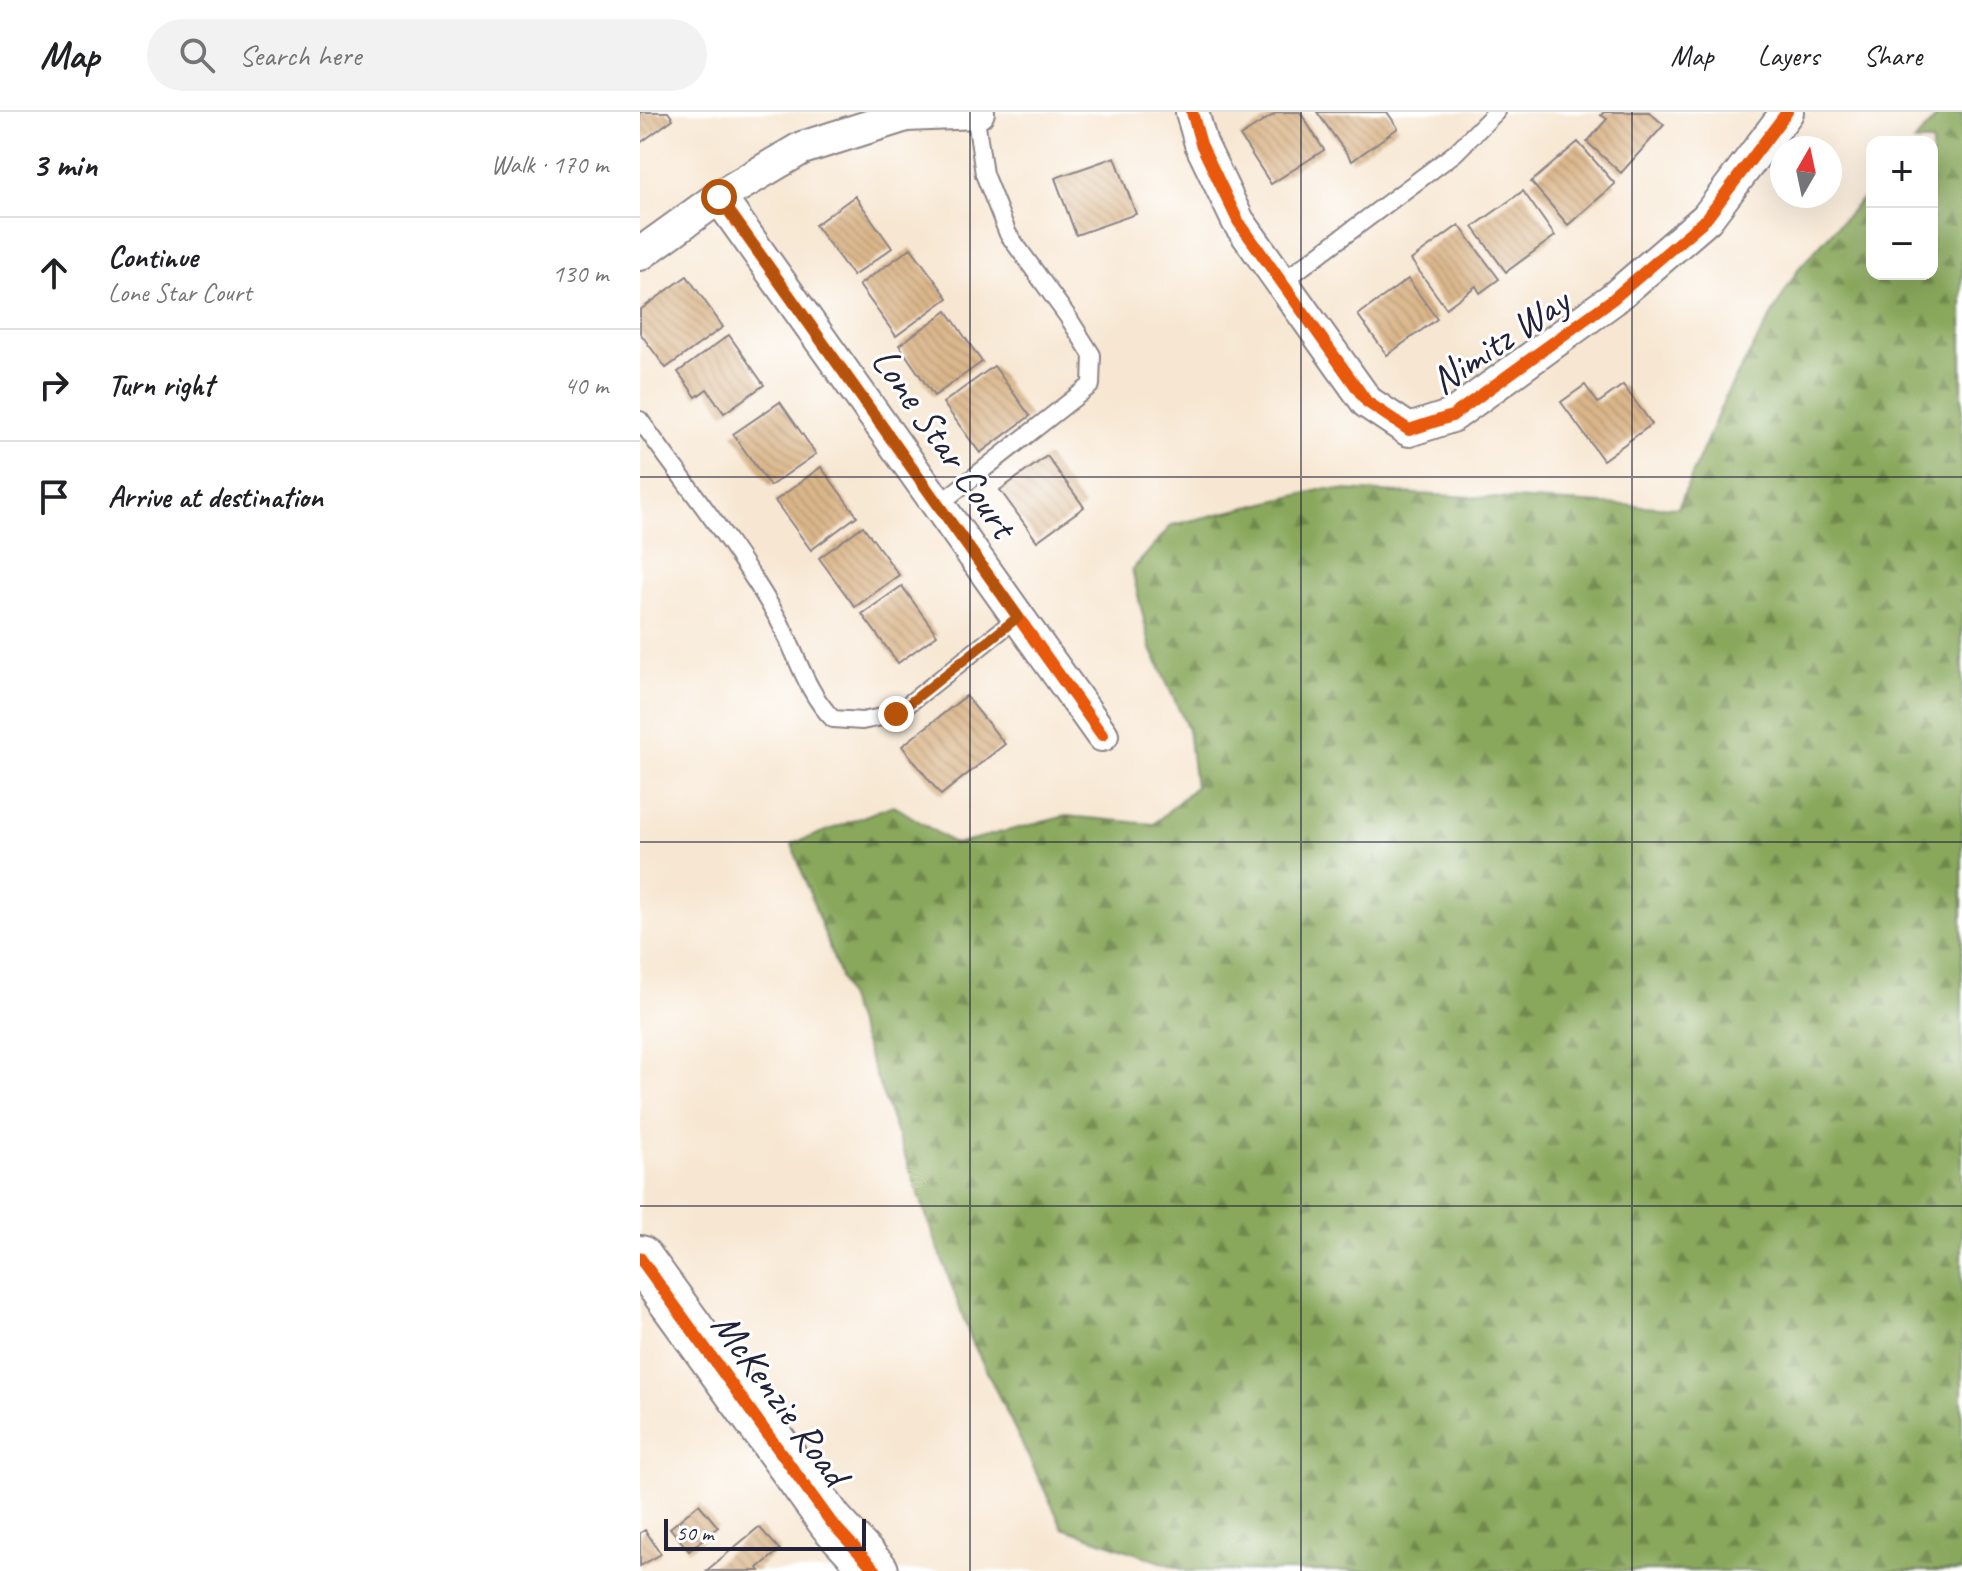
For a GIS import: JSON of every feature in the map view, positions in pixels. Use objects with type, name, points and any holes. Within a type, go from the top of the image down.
[{"type":"street","points":[[640,254],[719,197],[802,148],[906,115],[977,112]]},
{"type":"street","name":"Nimitz Way","points":[[1192,112],[1201,144],[1238,221],[1367,402],[1409,430],[1452,416],[1613,299],[1707,218],[1787,112]]},
{"type":"street","name":"Lone Star Court","points":[[719,197],[1102,735]]},
{"type":"street","name":"McKenzie Road","points":[[640,1258],[831,1522],[876,1571]]},
{"type":"lane","points":[[938,505],[1091,385],[1092,355],[1008,234],[984,174],[977,112]]},
{"type":"lane","points":[[1282,282],[1455,153],[1496,112]]},
{"type":"lane","points":[[640,420],[747,569],[778,619],[821,708],[833,719],[862,721],[896,714],[1018,617]]},
{"type":"green space","points":[[1941,112],[1962,112],[1962,1571],[1187,1571],[1063,1528],[971,1339],[792,844],[893,805],[955,844],[1066,816],[1154,824],[1195,787],[1188,729],[1151,649],[1132,570],[1172,525],[1324,489],[1678,508],[1727,393],[1798,269],[1866,195],[1866,280],[1938,280],[1938,136],[1919,136]]},
{"type":"building","points":[[640,112],[668,112],[673,119],[640,143]]},
{"type":"building","points":[[1278,112],[1300,112],[1324,150],[1271,184],[1240,136]]},
{"type":"building","points":[[1317,112],[1387,112],[1398,128],[1352,161]]},
{"type":"building","points":[[1604,112],[1649,112],[1664,125],[1621,173],[1587,142],[1607,119],[1601,115]]},
{"type":"building","points":[[1578,142],[1615,184],[1568,225],[1531,182]]},
{"type":"building","points":[[1115,157],[1136,214],[1076,235],[1055,178]]},
{"type":"building","points":[[1523,191],[1555,236],[1506,272],[1473,227]]},
{"type":"building","points":[[855,196],[892,248],[853,276],[815,225]]},
{"type":"building","points":[[1459,225],[1499,279],[1480,293],[1476,286],[1446,308],[1411,260]]},
{"type":"building","points":[[911,248],[948,298],[896,336],[859,285]]},
{"type":"building","points":[[687,276],[723,327],[666,368],[640,333],[640,310]]},
{"type":"building","points":[[1408,279],[1437,319],[1387,355],[1358,315]]},
{"type":"building","points":[[947,311],[982,362],[934,396],[899,345]]},
{"type":"building","points":[[729,335],[764,385],[724,413],[707,389],[696,397],[678,372]]},
{"type":"building","points":[[994,366],[1030,416],[980,453],[943,403]]},
{"type":"building","points":[[1585,385],[1598,403],[1623,385],[1652,424],[1603,460],[1561,402]]},
{"type":"building","points":[[780,402],[816,454],[770,486],[733,434]]},
{"type":"building","points":[[1047,456],[1084,507],[1037,541],[1000,490]]},
{"type":"building","points":[[821,467],[857,516],[811,550],[775,501]]},
{"type":"building","points":[[863,526],[899,575],[855,607],[819,558]]},
{"type":"building","points":[[902,586],[937,635],[898,663],[862,614]]},
{"type":"building","points":[[966,696],[1005,744],[941,795],[902,746]]},
{"type":"building","points":[[699,1504],[718,1527],[689,1551],[670,1528]]},
{"type":"building","points":[[759,1527],[780,1550],[758,1568],[760,1571],[706,1571]]},
{"type":"building","points":[[645,1530],[661,1554],[640,1566],[640,1533]]},
{"type":"cycle path","points":[[1192,112],[1201,144],[1238,221],[1367,402],[1409,430],[1452,416],[1613,299],[1707,218],[1787,112]]},
{"type":"cycle path","points":[[719,197],[1102,735]]},
{"type":"cycle path","points":[[640,1258],[831,1522],[876,1571]]},
{"type":"route","points":[[719,197],[1018,617],[896,714]]}]
